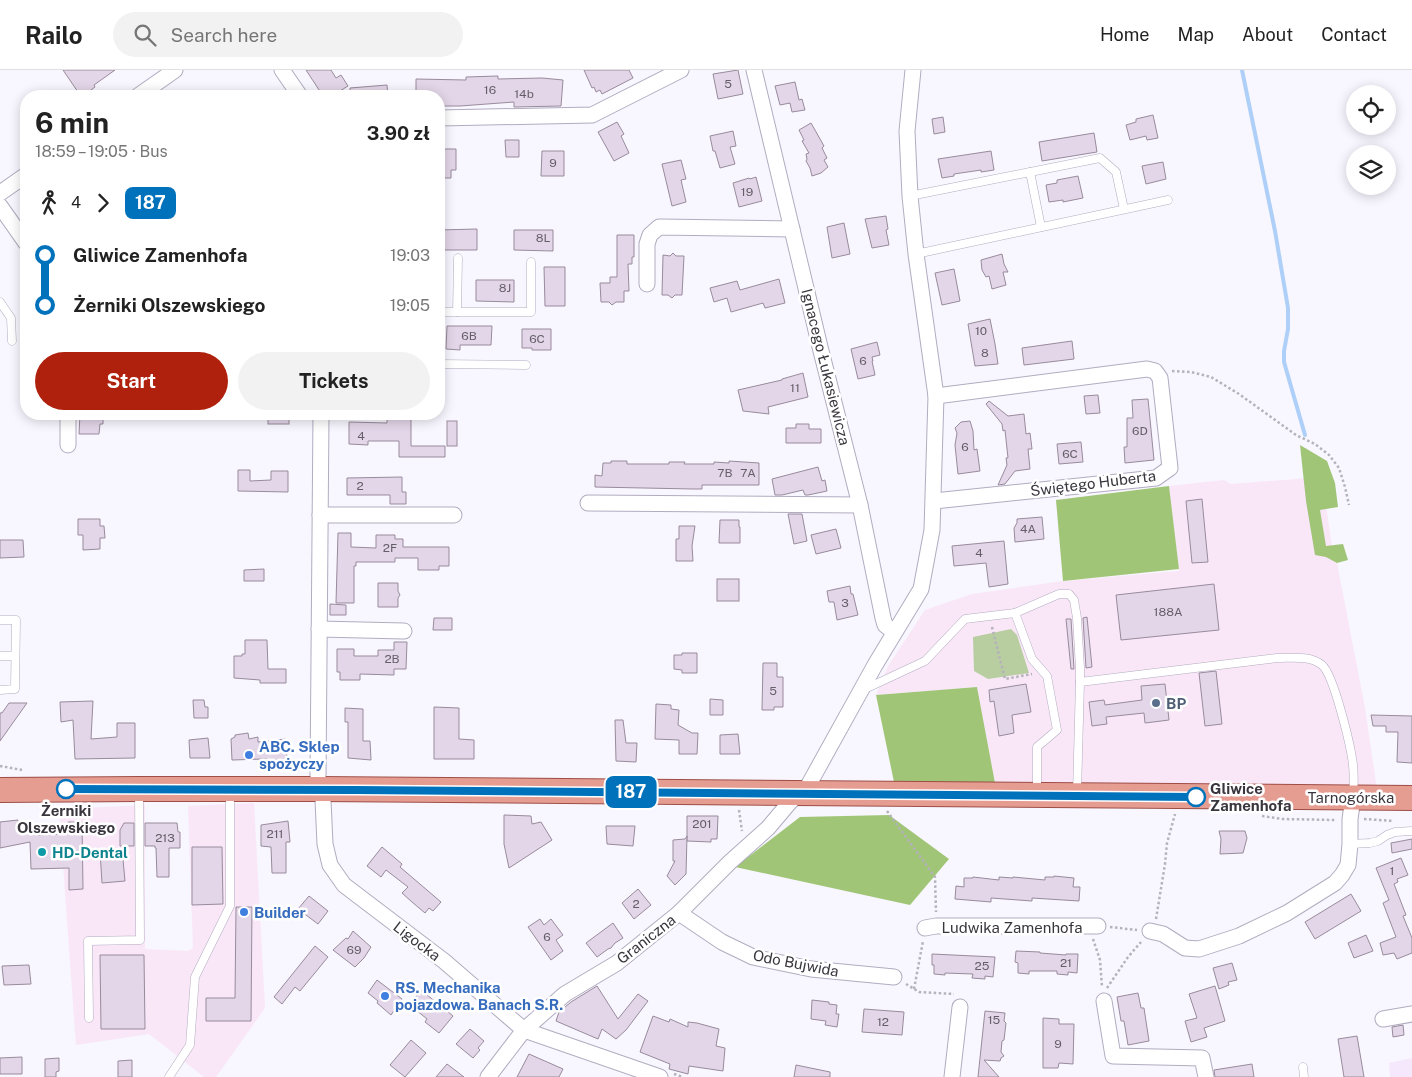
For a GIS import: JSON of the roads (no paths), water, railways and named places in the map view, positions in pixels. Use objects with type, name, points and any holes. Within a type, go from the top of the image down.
[{"type":"main road","name":"Tarnogórska","points":[[0,790],[230,789],[1412,798]]},
{"type":"street","points":[[147,90],[175,70]]},
{"type":"street","points":[[282,70],[296,90]]},
{"type":"street","points":[[445,118],[592,115],[681,70]]},
{"type":"street","name":"Ignacego Łukasiewicza","points":[[754,70],[860,505],[883,618],[885,625],[894,632]]},
{"type":"street","points":[[799,794],[808,786],[859,691],[921,588],[932,530],[936,396],[916,254],[910,196],[907,131],[913,70]]},
{"type":"street","points":[[0,193],[20,179]]},
{"type":"street","points":[[0,206],[20,234]]},
{"type":"street","points":[[647,284],[647,244],[650,235],[659,227],[792,229]]},
{"type":"street","name":"Świętego Huberta","points":[[934,501],[1156,478],[1170,468],[1160,378],[1155,371],[1147,369],[936,396]]},
{"type":"street","points":[[68,420],[68,445]]},
{"type":"street","name":"Ligocka","points":[[321,420],[318,778],[323,800],[325,844],[330,865],[344,885],[444,961],[524,1030],[660,1077]]},
{"type":"street","points":[[588,504],[860,505]]},
{"type":"street","points":[[320,515],[454,515]]},
{"type":"street","points":[[319,629],[404,631]]},
{"type":"street","name":"Graniczna","points":[[488,1077],[524,1030],[565,994],[617,963],[679,913],[730,862],[768,828],[799,794]]},
{"type":"street","points":[[1150,931],[1163,934],[1185,948],[1199,949],[1239,936],[1287,913],[1335,883],[1348,865],[1353,798]]},
{"type":"street","name":"Odo Bujwida","points":[[679,913],[722,942],[753,957],[811,969],[894,977]]},
{"type":"street","name":"Ludwika Zamenhofa","points":[[931,927],[1094,926]]},
{"type":"street","points":[[1104,1001],[1113,1056],[1202,1058],[1206,1077]]},
{"type":"street","points":[[952,1077],[960,1007]]},
{"type":"street","points":[[1383,1019],[1412,1014]]},
{"type":"lane","points":[[910,196],[1100,158],[1116,172],[1124,209]]},
{"type":"lane","points":[[1030,172],[1041,227]]},
{"type":"lane","points":[[916,254],[1168,200]]},
{"type":"lane","points":[[457,312],[458,258]]},
{"type":"lane","points":[[445,312],[531,312],[531,262]]},
{"type":"lane","points":[[0,302],[11,318],[12,341]]},
{"type":"lane","points":[[445,364],[526,365]]},
{"type":"lane","points":[[859,691],[925,661],[965,619],[1015,613],[1059,594],[1069,594],[1074,600],[1077,618],[1080,668],[1076,796]]},
{"type":"lane","points":[[1015,613],[1032,659],[1047,676],[1058,730],[1037,747],[1037,796]]},
{"type":"lane","points":[[0,620],[16,620],[15,689],[0,690]]},
{"type":"lane","points":[[0,656],[15,656]]},
{"type":"lane","points":[[1080,682],[1277,658],[1302,657],[1315,661],[1323,665],[1328,672],[1338,701],[1353,763],[1353,798]]},
{"type":"lane","points":[[89,1018],[88,941],[140,940],[139,789]]},
{"type":"lane","points":[[169,1077],[190,1045],[196,976],[230,906],[230,789]]},
{"type":"lane","points":[[1350,844],[1370,844],[1395,832],[1412,831]]},
{"type":"lane","points":[[1303,1067],[1304,1077]]},
{"type":"waterway","points":[[1242,70],[1275,231],[1288,308],[1288,329],[1284,362],[1305,435]]},
{"type":"place","name":"BP","points":[[1156,703]]},
{"type":"place","name":"ABC. Sklep spożyczy","points":[[249,755]]},
{"type":"place","name":"Żerniki Olszewskiego","points":[[66,789]]},
{"type":"place","name":"Gliwice Zamenhofa","points":[[1196,797]]},
{"type":"place","name":"HD-Dental","points":[[42,852]]},
{"type":"place","name":"Builder","points":[[244,912]]},
{"type":"place","name":"RS. Mechanika pojazdowa. Banach S.R.","points":[[385,996]]}]
